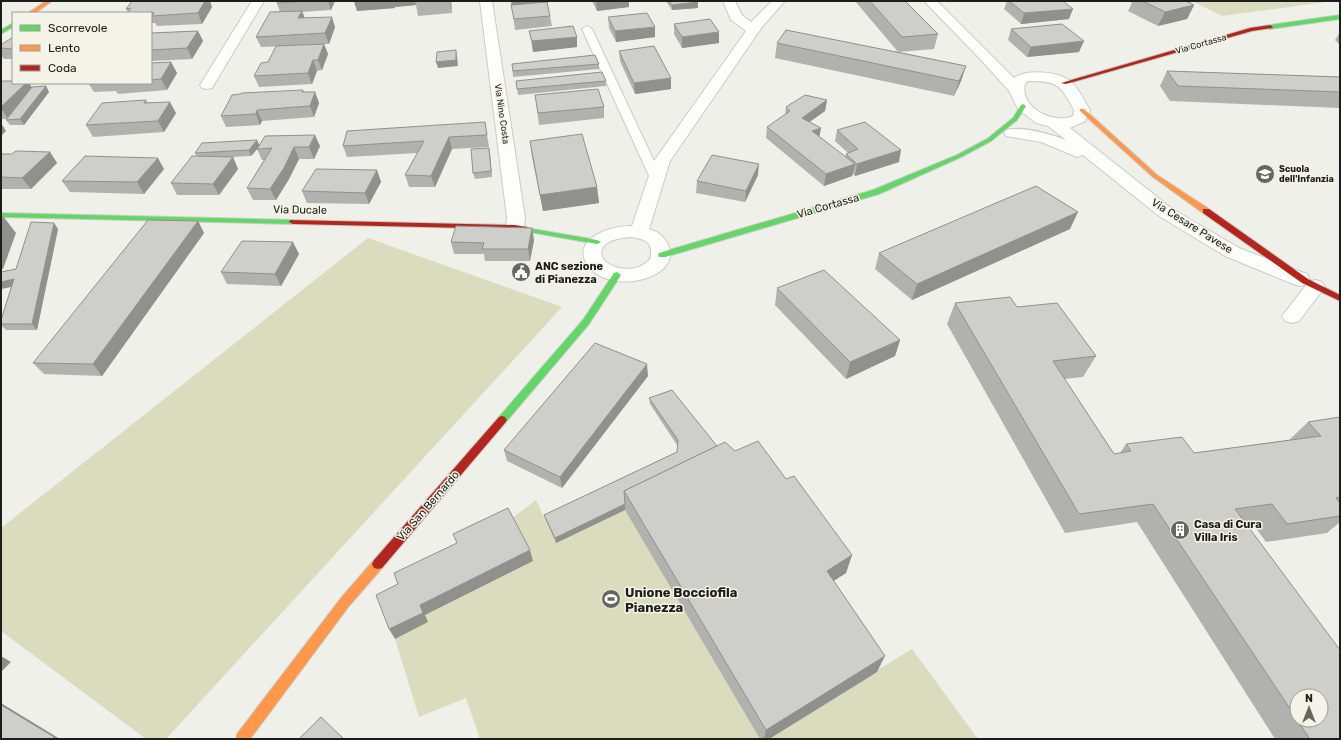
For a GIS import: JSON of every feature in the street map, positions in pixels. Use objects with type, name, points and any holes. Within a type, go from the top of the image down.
[{"type":"street","points":[[32,12],[49,1]]},
{"type":"street","points":[[207,85],[258,1]]},
{"type":"street","name":"Via Nino Costa","points":[[486,1],[516,218],[514,227]]},
{"type":"street","points":[[729,1],[736,17],[753,30]]},
{"type":"street","points":[[640,232],[662,161],[753,30],[779,1]]},
{"type":"street","name":"Via Cesare Pavese","points":[[930,1],[988,59],[1016,90],[1023,106],[1048,121],[1165,212],[1232,252],[1340,298]]},
{"type":"street","name":"Via Cortassa","points":[[1057,80],[1252,29],[1340,17]]},
{"type":"street","points":[[1,32],[12,26]]},
{"type":"street","name":"Via Cesare Pavese","points":[[988,59],[1057,80],[1068,87],[1082,110],[1155,176],[1310,284]]},
{"type":"street","points":[[1016,90],[1018,82],[1025,77],[1057,80]]},
{"type":"street","name":"Via Cortassa","points":[[662,254],[876,192],[959,156],[989,140],[1015,119],[1023,106]]},
{"type":"street","points":[[1048,121],[1070,123],[1080,118],[1082,110]]},
{"type":"street","name":"Via Cortassa","points":[[989,140],[1048,121]]},
{"type":"street","points":[[1012,133],[1039,136],[1056,141],[1128,183]]},
{"type":"street","name":"Via Ducale","points":[[1,215],[514,227],[597,242]]},
{"type":"street","points":[[630,231],[640,232],[656,241],[661,247],[662,254],[656,265],[640,274],[617,275],[599,268],[594,262],[592,255],[593,248],[597,242],[612,234],[630,231]]},
{"type":"street","name":"Via San Bernardo","points":[[242,739],[345,602],[586,322],[617,275]]},
{"type":"street","points":[[1292,316],[1310,284]]},
{"type":"lane","points":[[587,29],[656,178]]},
{"type":"green space","points":[[1192,1],[1334,1],[1222,16]]},
{"type":"green space","points":[[368,238],[562,307],[166,739],[146,739],[1,631],[1,528]]},
{"type":"green space","name":"Unione Bocciofila Pianezza","points":[[724,462],[790,495],[846,573],[821,589],[876,671],[912,649],[978,739],[480,739],[466,698],[419,717],[383,604],[511,519],[536,500],[556,543]]},
{"type":"building","points":[[132,1],[205,1],[198,13],[152,16],[154,13],[152,12],[128,12],[131,8],[126,9]]},
{"type":"building","points":[[278,1],[310,1],[277,3]]},
{"type":"building","points":[[669,1],[697,1],[698,2],[672,5]]},
{"type":"building","points":[[870,1],[905,1],[938,34],[902,37]]},
{"type":"building","points":[[1009,1],[1063,1],[1073,9],[1024,13]]},
{"type":"building","points":[[1143,1],[1186,1],[1194,5],[1165,12]]},
{"type":"building","points":[[547,2],[550,16],[514,19],[511,5]]},
{"type":"building","points":[[302,11],[298,18],[332,17],[325,33],[256,37],[270,12]]},
{"type":"building","points":[[647,13],[655,27],[615,31],[608,17]]},
{"type":"building","points":[[710,19],[719,32],[682,37],[674,24]]},
{"type":"building","points":[[1062,24],[1084,41],[1031,47],[1011,29]]},
{"type":"building","points":[[573,26],[577,37],[532,41],[529,31]]},
{"type":"building","points":[[786,30],[966,66],[959,81],[777,43]]},
{"type":"building","points":[[198,31],[187,48],[152,50],[152,33]]},
{"type":"building","points":[[12,38],[12,49],[1,48],[1,45]]},
{"type":"building","points":[[324,44],[318,60],[313,60],[308,73],[254,76],[261,63],[268,62],[276,46]]},
{"type":"building","points":[[654,46],[671,78],[634,83],[619,51]]},
{"type":"building","points":[[456,50],[456,60],[436,62],[437,52]]},
{"type":"building","points":[[595,55],[599,64],[513,71],[512,64]]},
{"type":"building","points":[[171,62],[161,79],[152,80],[152,63]]},
{"type":"building","points":[[1167,71],[1340,77],[1340,92],[1178,86]]},
{"type":"building","points":[[602,72],[606,81],[517,89],[516,81]]},
{"type":"building","points":[[1,81],[12,81],[12,84],[25,84],[1,107]]},
{"type":"building","points":[[46,86],[20,119],[6,120],[32,87]]},
{"type":"building","points":[[598,89],[604,107],[538,113],[535,95]]},
{"type":"building","points":[[303,90],[302,92],[315,92],[310,106],[257,110],[256,114],[221,116],[232,95],[242,93]]},
{"type":"building","points":[[805,95],[827,100],[802,118],[821,128],[812,131],[855,164],[826,174],[767,127],[790,111],[786,107]]},
{"type":"building","points":[[146,100],[144,103],[170,102],[158,121],[86,125],[102,103]]},
{"type":"building","points":[[485,122],[487,135],[449,137],[431,176],[405,175],[424,141],[343,146],[347,131]]},
{"type":"building","points":[[865,122],[901,150],[857,164],[846,154],[858,149],[837,130]]},
{"type":"building","points":[[582,134],[597,187],[540,195],[530,141]]},
{"type":"building","points":[[315,135],[309,147],[294,147],[284,168],[270,189],[247,188],[272,148],[257,149],[265,136]]},
{"type":"building","points":[[257,140],[249,150],[195,153],[202,143]]},
{"type":"building","points":[[489,148],[491,171],[473,173],[471,149]]},
{"type":"building","points":[[16,151],[50,152],[22,178],[1,177],[1,154],[12,154]]},
{"type":"building","points":[[712,155],[759,164],[746,191],[697,181]]},
{"type":"building","points":[[85,156],[158,158],[137,182],[62,181]]},
{"type":"building","points":[[192,156],[233,157],[213,184],[171,183]]},
{"type":"building","points":[[316,169],[377,170],[365,193],[302,191]]},
{"type":"building","points":[[1036,186],[1078,212],[917,284],[879,253]]},
{"type":"building","points":[[148,220],[198,221],[93,364],[33,363]]},
{"type":"building","points":[[31,222],[54,223],[32,324],[1,324],[14,279],[1,282],[1,272],[16,269]]},
{"type":"building","points":[[456,226],[532,228],[528,249],[482,249],[484,243],[451,242]]},
{"type":"building","points":[[242,241],[293,242],[275,274],[221,272]]},
{"type":"building","points":[[824,270],[900,340],[850,362],[777,288]]},
{"type":"building","name":"Casa di Cura Villa Iris","points":[[1010,297],[1017,307],[1057,303],[1096,356],[1053,361],[1114,454],[1131,451],[1126,444],[1182,437],[1194,453],[1321,436],[1308,422],[1340,417],[1340,497],[1336,498],[1340,503],[1340,516],[1287,524],[1272,504],[1235,509],[1340,650],[1340,739],[1310,739],[1302,728],[1329,728],[1329,688],[1289,688],[1289,707],[1153,504],[1079,514],[955,303]]},
{"type":"building","points":[[595,343],[647,364],[560,477],[504,450]]},
{"type":"building","points":[[672,390],[717,446],[624,491],[625,504],[555,538],[544,515],[677,452],[678,440],[649,398]]},
{"type":"building","points":[[758,441],[786,479],[794,476],[852,555],[827,571],[885,656],[766,730],[624,491],[725,442],[735,451]]},
{"type":"building","points":[[508,508],[530,550],[420,605],[423,613],[389,629],[376,595],[398,584],[394,573],[457,543],[453,534]]},
{"type":"building","points":[[1,705],[54,737],[53,739],[1,739]]},
{"type":"building","points":[[321,717],[344,739],[299,739]]},
{"type":"traffic: fast","points":[[1270,27],[1340,17]]},
{"type":"traffic: fast","points":[[1,32],[12,26]]},
{"type":"traffic: fast","points":[[662,255],[876,192],[959,156],[989,140],[1015,119],[1023,106]]},
{"type":"traffic: fast","points":[[1,215],[293,222]]},
{"type":"traffic: fast","points":[[524,229],[597,242]]},
{"type":"traffic: fast","points":[[502,420],[586,322],[617,275]]},
{"type":"traffic: slow","points":[[32,12],[49,1]]},
{"type":"traffic: slow","points":[[1082,110],[1155,176],[1206,211]]},
{"type":"traffic: slow","points":[[242,739],[345,602],[378,564]]},
{"type":"traffic: jam","points":[[1064,83],[1252,29],[1270,27]]},
{"type":"traffic: jam","points":[[1206,211],[1305,281],[1340,298]]},
{"type":"traffic: jam","points":[[293,222],[515,227],[524,229]]},
{"type":"traffic: jam","points":[[378,564],[502,420]]},
{"type":"place","name":"Scuola dell'Infanzia","points":[[1265,174]]},
{"type":"place","name":"ANC sezione di Pianezza","points":[[521,272]]},
{"type":"place","name":"Casa di Cura Villa Iris","points":[[1180,530]]},
{"type":"place","name":"Unione Bocciofila Pianezza","points":[[611,599]]}]
